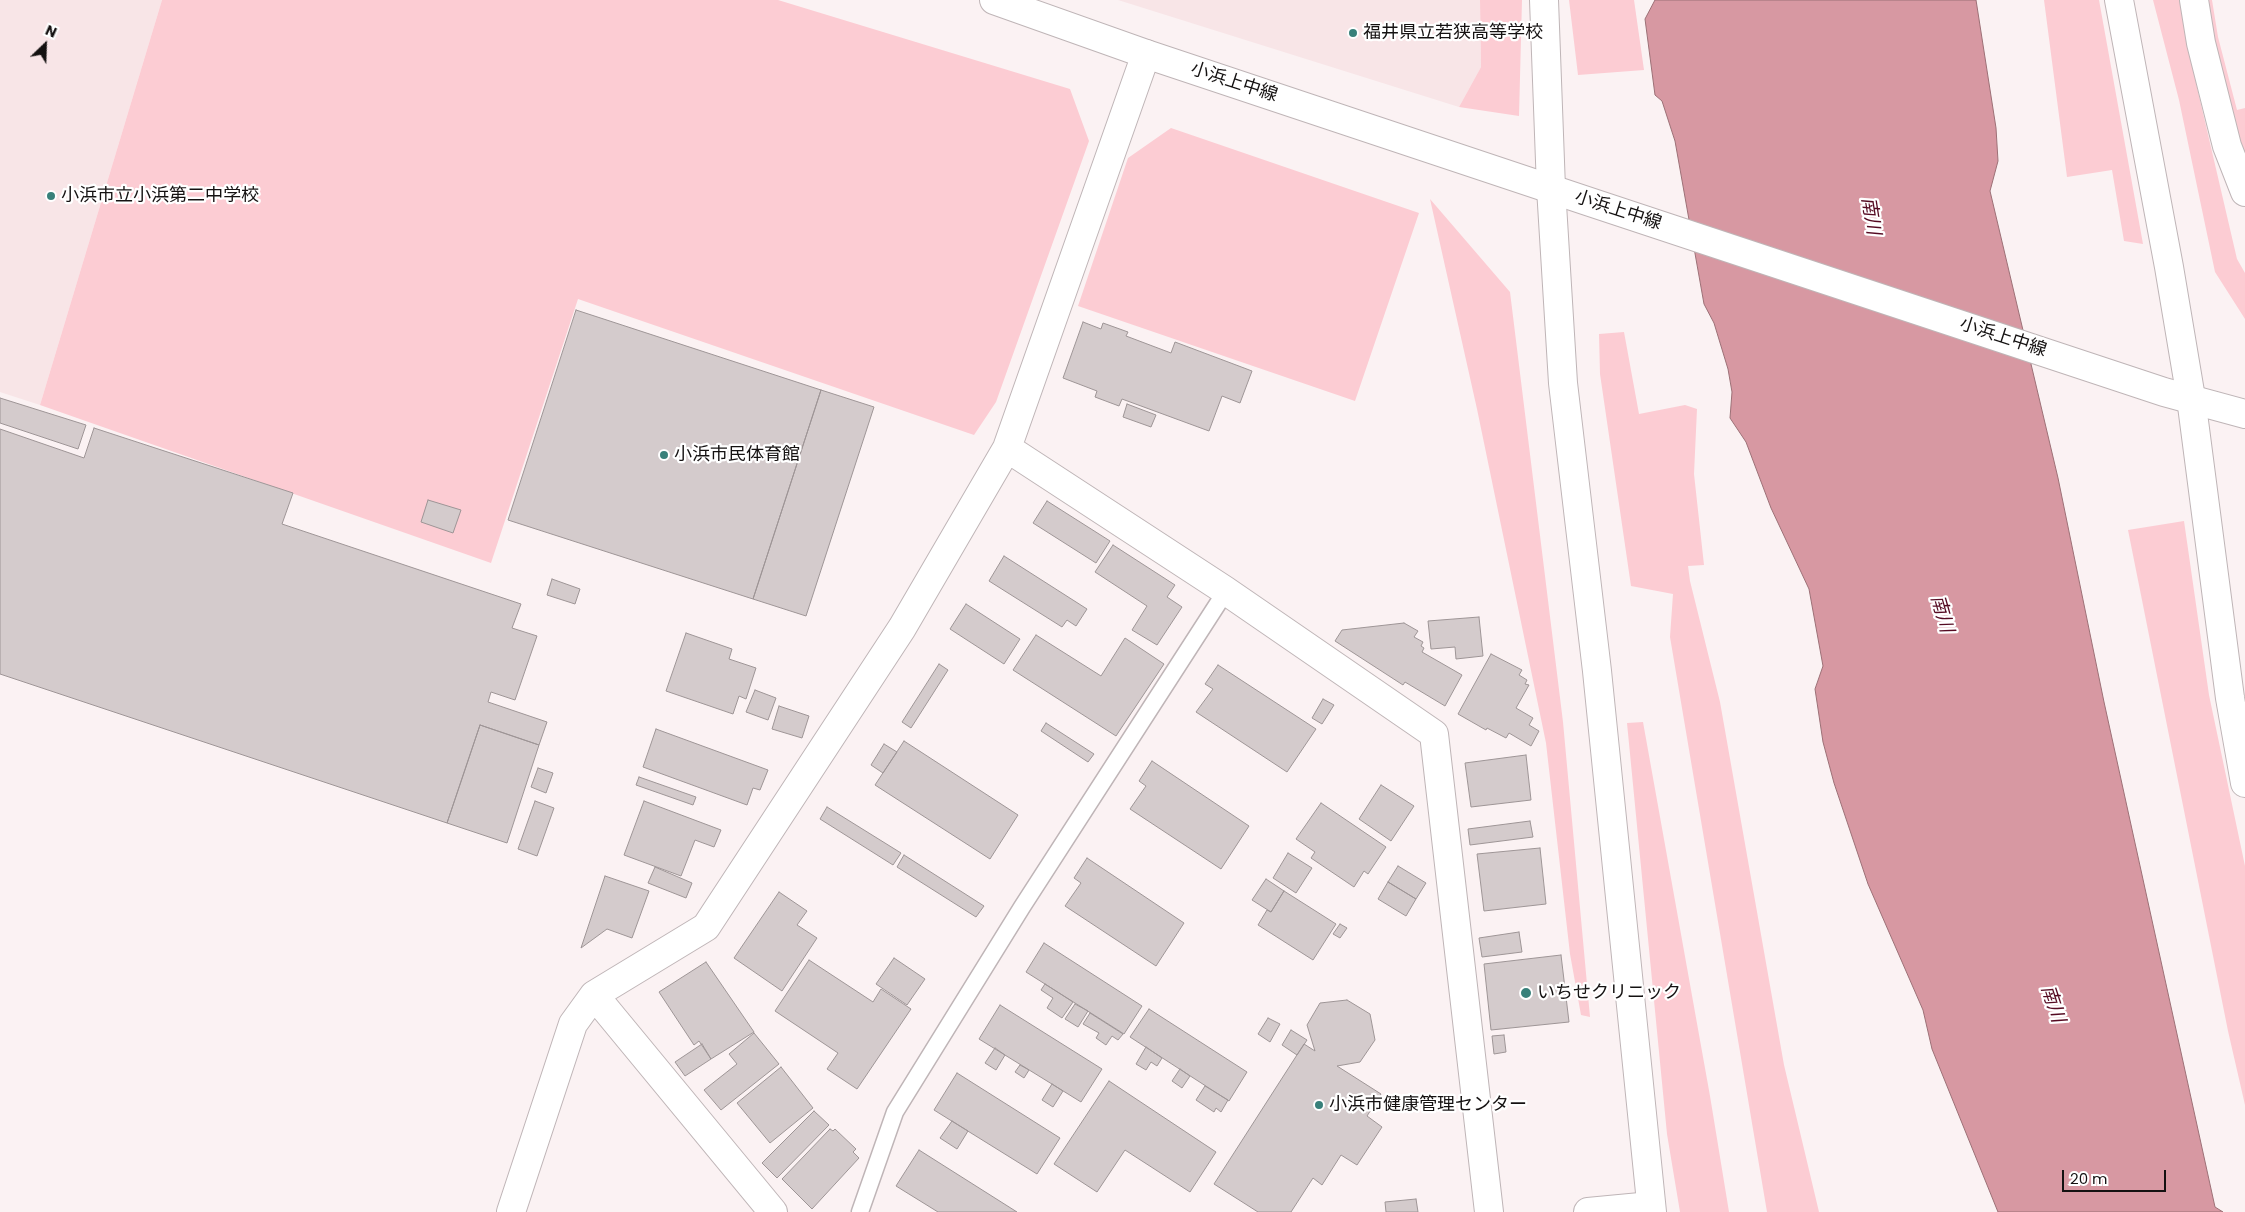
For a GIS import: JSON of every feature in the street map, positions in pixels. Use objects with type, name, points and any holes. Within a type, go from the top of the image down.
[{"type":"street","name":"小浜上中線","points":[[994,0],[1146,54],[2164,392],[2245,414]]},
{"type":"street","points":[[1544,0],[1551,188],[1563,383],[1597,670],[1651,1209],[1588,1212]]},
{"type":"street","points":[[2119,0],[2169,266],[2190,398],[2230,698],[2245,783]]},
{"type":"street","points":[[2194,0],[2201,43],[2224,136],[2245,192]]},
{"type":"street","points":[[510,1212],[573,1024],[594,995],[706,927],[902,628],[1007,448],[1146,54]]},
{"type":"street","points":[[1007,448],[1226,592],[1434,734],[1489,1212]]},
{"type":"street","points":[[594,995],[773,1212]]},
{"type":"lane","points":[[860,1212],[896,1112],[1022,907],[1226,592]]},
{"type":"shaded area","name":"小浜市立小浜第二中学校","points":[[0,0],[162,0],[40,405],[0,392]]},
{"type":"shaded area","points":[[162,0],[778,0],[1070,89],[1089,141],[996,402],[974,435],[578,299],[491,563],[40,405]]},
{"type":"shaded area","name":"福井県立若狭高等学校","points":[[1118,0],[1480,0],[1481,67],[1459,107]]},
{"type":"shaded area","points":[[1480,0],[1522,0],[1519,116],[1459,107],[1481,67]]},
{"type":"shaded area","points":[[1569,0],[1634,0],[1644,70],[1578,75]]},
{"type":"shaded area","points":[[2044,0],[2099,0],[2143,244],[2124,241],[2112,170],[2067,177]]},
{"type":"shaded area","points":[[2153,0],[2180,0],[2186,40],[2237,259],[2245,273],[2245,319],[2215,272],[2179,100]]},
{"type":"shaded area","points":[[2206,0],[2212,0],[2218,37],[2237,110],[2245,108],[2245,159],[2238,142],[2212,42]]},
{"type":"shaded area","points":[[1171,128],[1419,213],[1355,401],[1078,306],[1128,158]]},
{"type":"shaded area","points":[[1430,199],[1510,292],[1563,722],[1590,1017],[1581,1015],[1570,954],[1546,743],[1477,409]]},
{"type":"shaded area","points":[[1624,332],[1639,414],[1685,405],[1697,409],[1694,474],[1704,565],[1688,566],[1690,581],[1720,702],[1784,1065],[1819,1212],[1767,1212],[1670,637],[1673,594],[1631,586],[1600,374],[1599,334]]},
{"type":"shaded area","points":[[2184,521],[2209,695],[2245,866],[2245,1105],[2228,1031],[2128,530]]},
{"type":"shaded area","points":[[1643,722],[1729,1212],[1680,1212],[1667,1134],[1627,723]]},
{"type":"water","name":"南川","points":[[1655,0],[1976,0],[1996,128],[1998,161],[1990,191],[2058,478],[2104,702],[2215,1207],[2223,1212],[1998,1212],[1932,1049],[1923,1010],[1868,884],[1834,783],[1823,742],[1815,689],[1823,666],[1809,589],[1771,508],[1746,442],[1730,418],[1732,392],[1728,369],[1714,323],[1704,304],[1675,141],[1662,101],[1655,95],[1645,19]]},
{"type":"building","name":"小浜市民体育館","points":[[576,310],[821,390],[753,599],[508,520]]},
{"type":"building","points":[[1083,322],[1101,329],[1103,323],[1128,332],[1126,336],[1171,353],[1175,342],[1252,371],[1240,403],[1222,396],[1209,431],[1122,399],[1119,406],[1095,397],[1097,391],[1063,378]]},
{"type":"building","points":[[821,390],[874,407],[806,616],[753,599]]},
{"type":"building","points":[[0,398],[86,425],[78,449],[0,423]]},
{"type":"building","points":[[1127,404],[1156,415],[1151,427],[1123,417]]},
{"type":"building","points":[[94,428],[293,493],[282,524],[521,604],[512,628],[537,636],[515,700],[491,692],[488,702],[547,722],[539,745],[480,725],[447,823],[0,674],[0,429],[84,458]]},
{"type":"building","points":[[428,500],[461,510],[453,533],[421,522]]},
{"type":"building","points":[[1047,501],[1110,541],[1096,563],[1033,523]]},
{"type":"building","points":[[1113,545],[1175,585],[1167,597],[1182,607],[1157,645],[1132,630],[1147,606],[1095,572]]},
{"type":"building","points":[[1004,556],[1087,609],[1076,626],[1067,620],[1062,627],[989,581]]},
{"type":"building","points":[[552,579],[580,589],[575,604],[547,595]]},
{"type":"building","points":[[966,604],[1020,639],[1004,664],[950,629]]},
{"type":"building","points":[[1479,617],[1483,656],[1456,659],[1455,647],[1431,649],[1428,621]]},
{"type":"building","points":[[1404,623],[1418,631],[1414,637],[1423,642],[1421,646],[1424,648],[1422,652],[1462,675],[1445,706],[1405,682],[1403,685],[1335,641],[1342,630]]},
{"type":"building","points":[[686,633],[732,649],[729,659],[756,668],[746,699],[739,696],[733,714],[666,691]]},
{"type":"building","points":[[1036,635],[1101,676],[1125,638],[1164,664],[1116,736],[1013,670]]},
{"type":"building","points":[[1491,654],[1522,670],[1519,675],[1527,680],[1525,684],[1529,685],[1516,708],[1533,718],[1529,725],[1539,731],[1531,746],[1509,733],[1506,738],[1487,728],[1486,730],[1458,714]]},
{"type":"building","points":[[939,664],[948,670],[911,728],[902,722]]},
{"type":"building","points":[[1218,665],[1316,729],[1287,772],[1196,712],[1213,689],[1205,684]]},
{"type":"building","points":[[755,690],[776,698],[768,720],[746,712]]},
{"type":"building","points":[[1323,699],[1334,705],[1322,724],[1312,718]]},
{"type":"building","points":[[779,706],[809,716],[802,738],[772,729]]},
{"type":"building","points":[[1046,723],[1094,754],[1088,762],[1041,731]]},
{"type":"building","points":[[480,725],[539,745],[507,843],[447,823]]},
{"type":"building","points":[[656,729],[768,770],[760,790],[753,788],[747,805],[643,767]]},
{"type":"building","points":[[904,741],[1018,815],[990,859],[875,785]]},
{"type":"building","points":[[884,744],[897,752],[883,773],[871,765]]},
{"type":"building","points":[[1526,755],[1531,800],[1471,807],[1465,763]]},
{"type":"building","points":[[1152,761],[1249,826],[1221,869],[1130,809],[1146,786],[1139,781]]},
{"type":"building","points":[[538,768],[553,773],[546,793],[531,787]]},
{"type":"building","points":[[639,777],[696,797],[693,805],[636,785]]},
{"type":"building","points":[[1381,785],[1414,806],[1391,841],[1359,819]]},
{"type":"building","points":[[535,801],[554,808],[537,856],[518,849]]},
{"type":"building","points":[[644,801],[721,830],[714,847],[695,840],[681,876],[624,855]]},
{"type":"building","points":[[1321,803],[1386,847],[1368,874],[1364,871],[1354,887],[1311,858],[1315,852],[1296,839]]},
{"type":"building","points":[[827,807],[901,853],[893,865],[820,819]]},
{"type":"building","points":[[1530,821],[1533,837],[1470,845],[1468,829]]},
{"type":"building","points":[[1540,848],[1546,904],[1484,911],[1477,854]]},
{"type":"building","points":[[1288,853],[1312,868],[1296,893],[1273,878]]},
{"type":"building","points":[[904,855],[984,906],[976,917],[897,867]]},
{"type":"building","points":[[1087,858],[1184,923],[1156,966],[1065,906],[1081,883],[1074,878]]},
{"type":"building","points":[[1398,866],[1426,883],[1416,899],[1388,882]]},
{"type":"building","points":[[655,867],[692,883],[686,898],[648,883]]},
{"type":"building","points":[[605,876],[649,891],[632,938],[607,929],[581,948]]},
{"type":"building","points":[[1266,879],[1284,891],[1271,912],[1252,900]]},
{"type":"building","points":[[1388,882],[1416,899],[1406,916],[1378,899]]},
{"type":"building","points":[[1284,891],[1336,924],[1313,960],[1258,925],[1267,910],[1271,912]]},
{"type":"building","points":[[779,892],[807,911],[797,925],[817,938],[782,991],[734,958]]},
{"type":"building","points":[[1340,924],[1347,928],[1340,938],[1333,934]]},
{"type":"building","points":[[1519,932],[1522,952],[1482,957],[1479,938]]},
{"type":"building","points":[[1044,943],[1142,1006],[1124,1034],[1026,972]]},
{"type":"building","name":"いちせクリニック","points":[[1561,955],[1569,1022],[1491,1030],[1484,964]]},
{"type":"building","points":[[894,958],[925,979],[907,1005],[876,984]]},
{"type":"building","points":[[809,960],[873,1002],[881,989],[911,1009],[857,1089],[827,1069],[838,1053],[775,1011]]},
{"type":"building","points":[[706,962],[754,1032],[711,1059],[699,1041],[694,1045],[659,992]]},
{"type":"building","points":[[1045,984],[1073,1002],[1062,1018],[1047,1008],[1053,998],[1041,990]]},
{"type":"building","name":"小浜市健康管理センター","points":[[1347,1000],[1370,1014],[1375,1040],[1360,1062],[1337,1066],[1381,1094],[1367,1116],[1382,1127],[1357,1165],[1341,1155],[1322,1185],[1313,1178],[1291,1212],[1258,1212],[1214,1184],[1304,1044],[1315,1051],[1307,1025],[1320,1003]]},
{"type":"building","points":[[1075,1004],[1088,1011],[1078,1027],[1065,1019]]},
{"type":"building","points":[[1000,1005],[1102,1069],[1081,1102],[979,1039]]},
{"type":"building","points":[[1149,1009],[1247,1072],[1229,1101],[1130,1037]]},
{"type":"building","points":[[1090,1013],[1123,1034],[1118,1040],[1112,1036],[1106,1045],[1096,1038],[1099,1033],[1083,1024]]},
{"type":"building","points":[[1268,1018],[1280,1024],[1270,1042],[1258,1034]]},
{"type":"building","points":[[1291,1030],[1307,1040],[1297,1055],[1282,1045]]},
{"type":"building","points":[[754,1033],[779,1064],[721,1110],[704,1090],[737,1064],[729,1054]]},
{"type":"building","points":[[1504,1035],[1506,1052],[1494,1054],[1492,1036]]},
{"type":"building","points":[[702,1044],[711,1059],[685,1076],[675,1062]]},
{"type":"building","points":[[1146,1047],[1162,1058],[1157,1066],[1151,1062],[1146,1070],[1136,1064]]},
{"type":"building","points":[[995,1048],[1005,1055],[996,1070],[985,1063]]},
{"type":"building","points":[[1020,1065],[1029,1070],[1024,1078],[1015,1072]]},
{"type":"building","points":[[781,1067],[813,1108],[770,1143],[737,1103]]},
{"type":"building","points":[[1180,1069],[1190,1076],[1182,1088],[1172,1081]]},
{"type":"building","points":[[957,1073],[1060,1138],[1037,1174],[934,1110]]},
{"type":"building","points":[[1109,1081],[1216,1152],[1190,1192],[1125,1150],[1097,1192],[1054,1164]]},
{"type":"building","points":[[1052,1084],[1063,1091],[1053,1107],[1042,1100]]},
{"type":"building","points":[[1205,1086],[1228,1100],[1221,1112],[1216,1108],[1214,1112],[1196,1100]]},
{"type":"building","points":[[814,1111],[829,1125],[777,1178],[762,1163]]},
{"type":"building","points":[[952,1121],[968,1131],[957,1149],[940,1138]]},
{"type":"building","points":[[830,1129],[833,1131],[835,1129],[856,1149],[853,1152],[859,1158],[812,1209],[782,1179]]},
{"type":"building","points":[[919,1150],[1017,1212],[938,1212],[896,1186]]},
{"type":"building","points":[[1416,1199],[1418,1212],[1386,1212],[1385,1202]]},
{"type":"place","name":"福井県立若狭高等学校","points":[[1353,33]]},
{"type":"place","name":"小浜市立小浜第二中学校","points":[[51,196]]},
{"type":"place","name":"小浜市民体育館","points":[[664,455]]},
{"type":"place","name":"いちせクリニック","points":[[1526,993]]},
{"type":"place","name":"小浜市健康管理センター","points":[[1319,1105]]}]
